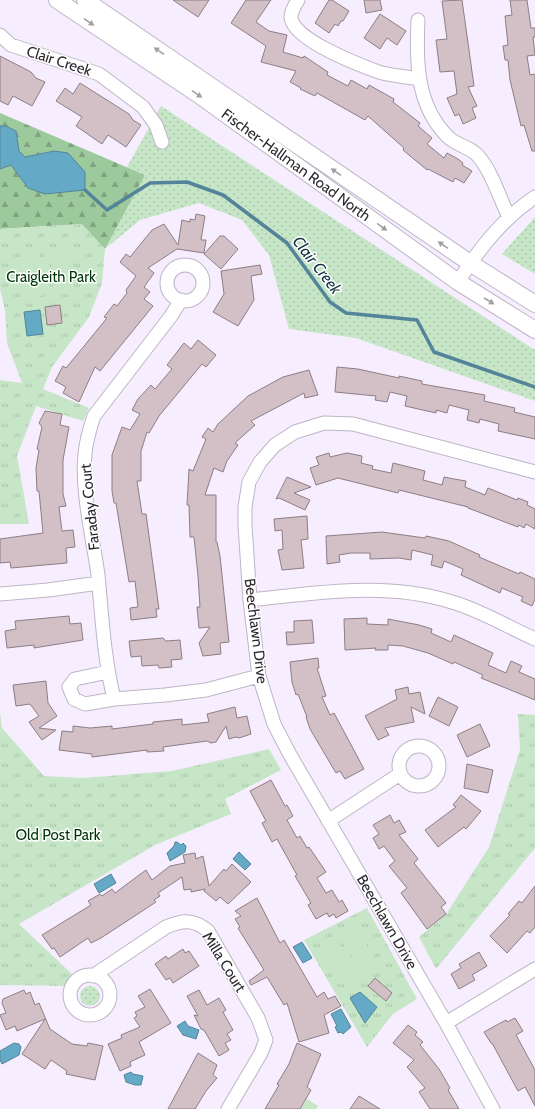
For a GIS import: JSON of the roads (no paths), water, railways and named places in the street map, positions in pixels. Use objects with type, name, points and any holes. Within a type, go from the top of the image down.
[{"type":"main road","name":"Fischer-Hallman Road North","points":[[56,0],[199,95],[458,282],[535,330]]},
{"type":"main road","name":"Fischer-Hallman Road North","points":[[85,0],[470,263],[535,304]]},
{"type":"street","points":[[298,0],[291,15],[292,21],[296,30],[308,40],[377,72],[419,79]]},
{"type":"street","points":[[418,20],[416,64],[419,79],[432,113],[440,128],[450,139],[478,155],[488,169],[509,217]]},
{"type":"street","name":"Clair Creek","points":[[0,34],[12,45],[98,74],[143,107],[156,125],[162,142]]},
{"type":"street","points":[[458,282],[470,263],[509,217],[535,197]]},
{"type":"street","name":"Faraday Court","points":[[114,699],[108,672],[99,584],[85,482],[85,455],[88,435],[94,416],[171,316],[181,300]]},
{"type":"street","name":"Beechlawn Drive","points":[[493,1109],[446,1023],[274,724],[259,676],[250,600],[245,507],[250,482],[260,462],[275,445],[295,432],[324,423],[353,424],[535,472]]},
{"type":"street","points":[[0,594],[99,584]]},
{"type":"street","points":[[250,600],[317,592],[361,590],[407,592],[453,602],[535,639]]},
{"type":"street","points":[[108,672],[75,679],[69,687],[74,699],[85,704],[114,699],[206,690],[259,676]]},
{"type":"street","points":[[328,820],[400,774]]},
{"type":"street","name":"Milla Court","points":[[93,976],[166,927],[177,922],[191,921],[199,924],[208,931],[258,1018],[266,1040],[261,1054],[228,1109]]},
{"type":"street","points":[[446,1023],[535,970]]},
{"type":"water","points":[[0,126],[6,126],[16,131],[19,151],[25,157],[54,151],[68,153],[85,172],[85,190],[45,194],[28,188],[11,165],[0,169]]},
{"type":"water","points":[[40,310],[43,334],[27,336],[24,312]]},
{"type":"water","points":[[175,842],[181,845],[183,843],[186,846],[185,852],[170,861],[167,853],[174,846]]},
{"type":"water","points":[[239,852],[251,864],[245,870],[233,859]]},
{"type":"water","points":[[111,874],[116,883],[99,893],[94,884]]},
{"type":"water","points":[[302,942],[312,958],[303,963],[293,947]]},
{"type":"water","points":[[360,992],[377,1007],[365,1023],[350,998]]},
{"type":"water","points":[[341,1009],[351,1027],[343,1034],[341,1032],[338,1033],[335,1027],[337,1026],[331,1014]]},
{"type":"water","points":[[185,1021],[188,1026],[199,1030],[196,1039],[183,1035],[177,1026]]},
{"type":"water","points":[[14,1043],[19,1044],[21,1047],[19,1055],[2,1064],[0,1060],[0,1051]]},
{"type":"water","points":[[131,1072],[133,1074],[143,1076],[141,1085],[126,1082],[124,1075]]},
{"type":"waterway","name":"Clair Creek","points":[[85,190],[107,210],[150,183],[187,182],[223,195],[287,243],[330,302],[346,313],[417,320],[434,352],[535,387]]},
{"type":"park label","name":"Craigleith Park","points":[[51,277]]},
{"type":"park label","name":"Old Post Park","points":[[58,835]]}]
